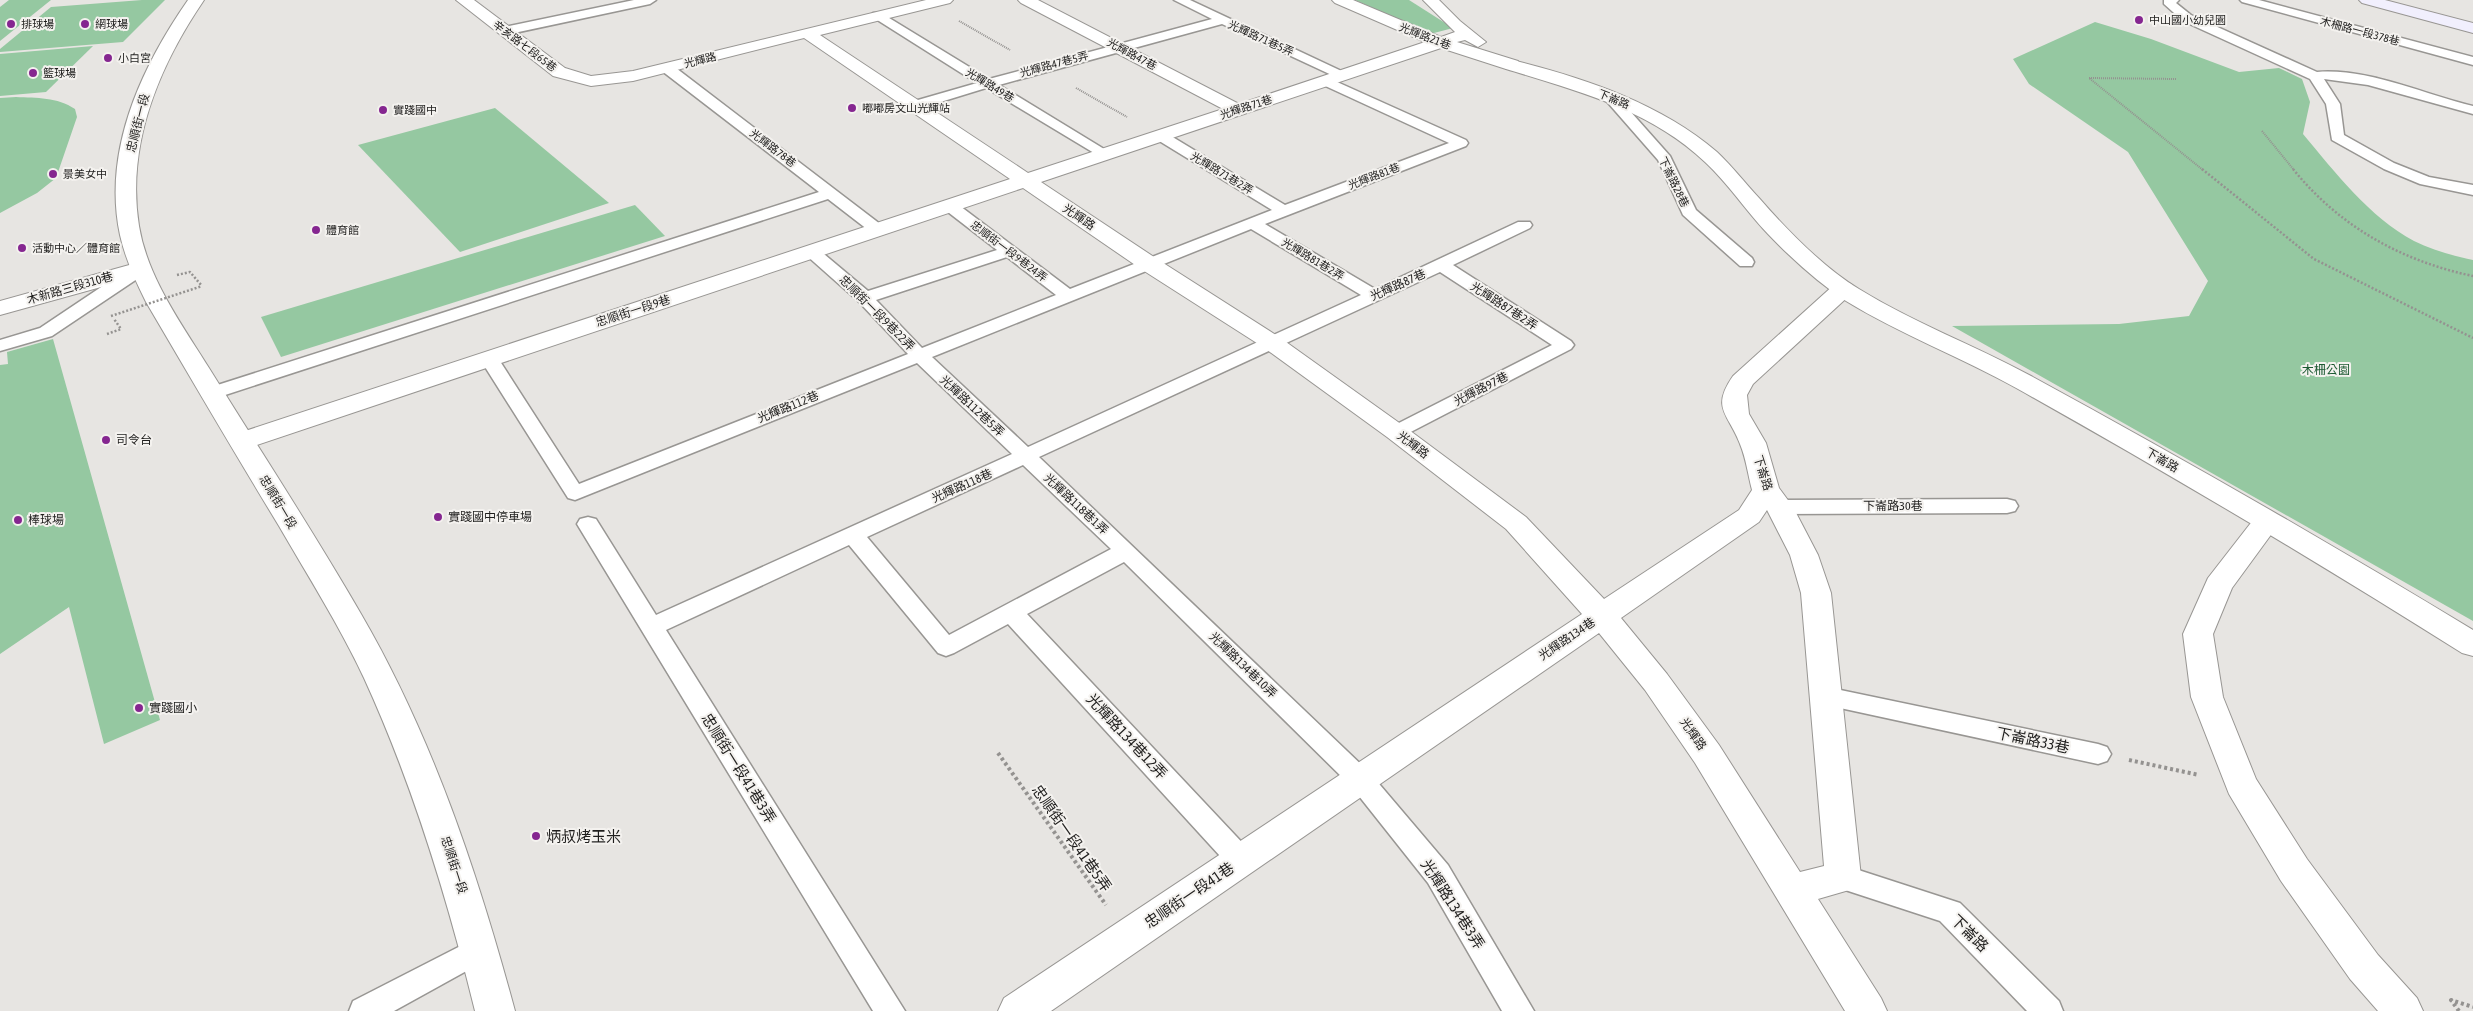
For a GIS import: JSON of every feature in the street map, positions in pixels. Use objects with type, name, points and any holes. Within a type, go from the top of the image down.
[{"type":"main road","points":[[2367,0],[2473,28]]},
{"type":"main road","points":[[2393,0],[2473,21]]},
{"type":"street","name":"忠順街一段","points":[[196,0],[181,21],[162,54],[146,90],[131,145],[126,181],[128,225],[140,269],[157,302],[356,632],[400,724],[430,794],[455,864],[480,949],[495,1011]]},
{"type":"street","name":"辛亥路七段65巷","points":[[464,0],[559,72],[591,81]]},
{"type":"street","name":"光輝路","points":[[591,81],[619,78],[667,68],[945,0]]},
{"type":"street","name":"光輝路47巷","points":[[1026,0],[1238,110]]},
{"type":"street","name":"光輝路21巷","points":[[1340,0],[1440,43],[1512,65]]},
{"type":"street","name":"下崙路","points":[[1431,0],[1466,34],[1512,65],[1609,96],[1644,111],[1676,129],[1712,158],[1777,231],[1843,289],[1886,316],[2018,379],[2389,592],[2473,646]]},
{"type":"street","name":"光輝路","points":[[807,33],[1149,264],[1271,342],[1396,432],[1516,523],[1602,616],[1656,682],[1707,754],[1867,1011]]},
{"type":"street","name":"光輝路71巷","points":[[1025,181],[1466,34]]},
{"type":"street","name":"忠順街一段9巷","points":[[242,441],[1025,181]]},
{"type":"street","name":"木新路三段310巷","points":[[0,308],[140,269]]},
{"type":"street","name":"下崙路","points":[[1843,289],[1742,381],[1734,395],[1736,414],[1753,443],[1772,498],[1804,555],[1816,593],[1843,877]]},
{"type":"street","name":"光輝路134巷","points":[[1360,780],[1749,516],[1772,498]]},
{"type":"street","points":[[2267,521],[2218,586],[2198,634],[2207,697],[2241,784],[2294,870],[2364,967],[2403,1011]]},
{"type":"street","name":"忠順街一段41巷","points":[[1018,1011],[1360,780]]},
{"type":"street","points":[[1792,890],[1843,877]]},
{"type":"lane","points":[[505,31],[650,0]]},
{"type":"lane","name":"光輝路71巷5弄","points":[[1180,0],[1335,78]]},
{"type":"lane","points":[[2173,0],[2168,2],[2187,18],[2315,76],[2333,104],[2337,137],[2389,166],[2426,181],[2473,190]]},
{"type":"lane","name":"木柵路一段378巷","points":[[2246,0],[2473,61]]},
{"type":"lane","name":"光輝路49巷","points":[[877,16],[1104,155]]},
{"type":"lane","name":"光輝路47巷5弄","points":[[916,105],[987,83],[1222,20]]},
{"type":"lane","name":"光輝路78巷","points":[[667,68],[831,192],[878,230]]},
{"type":"lane","points":[[2315,76],[2322,74],[2345,76],[2473,110]]},
{"type":"lane","name":"光輝路81巷","points":[[1149,264],[1461,143],[1335,78]]},
{"type":"lane","name":"下崙路28巷","points":[[1609,96],[1666,158],[1689,212],[1746,262]]},
{"type":"lane","name":"光輝路71巷2弄","points":[[1161,136],[1284,211]]},
{"type":"lane","points":[[212,393],[831,192]]},
{"type":"lane","name":"忠順街一段9巷24弄","points":[[950,206],[1068,296]]},
{"type":"lane","name":"光輝路81巷2弄","points":[[1252,223],[1374,296]]},
{"type":"lane","name":"光輝路87巷","points":[[1271,342],[1442,266],[1524,225]]},
{"type":"lane","points":[[865,298],[1009,251]]},
{"type":"lane","name":"忠順街一段9巷22弄","points":[[812,252],[865,298],[919,355]]},
{"type":"lane","name":"光輝路112巷","points":[[489,359],[575,493],[1149,264]]},
{"type":"lane","name":"光輝路87巷2弄","points":[[1442,266],[1565,345]]},
{"type":"lane","points":[[0,346],[46,332],[140,269]]},
{"type":"lane","name":"光輝路118巷","points":[[652,627],[1026,457],[1271,342]]},
{"type":"lane","name":"光輝路97巷","points":[[1396,432],[1565,345]]},
{"type":"lane","name":"光輝路112巷5弄","points":[[919,355],[1026,457]]},
{"type":"lane","name":"光輝路118巷1弄","points":[[1026,457],[1126,551]]},
{"type":"lane","name":"下崙路30巷","points":[[1772,498],[2007,506]]},
{"type":"lane","name":"忠順街一段41巷3弄","points":[[588,524],[890,1011]]},
{"type":"lane","points":[[853,535],[946,647],[1126,551]]},
{"type":"lane","name":"光輝路134巷10弄","points":[[1126,551],[1360,780]]},
{"type":"lane","name":"光輝路134巷12弄","points":[[1012,613],[1241,860]]},
{"type":"lane","name":"下崙路33巷","points":[[1826,696],[2098,754]]},
{"type":"lane","name":"光輝路134巷3弄","points":[[1360,780],[1438,874],[1519,1011]]},
{"type":"lane","name":"下崙路","points":[[1843,877],[1950,912],[2048,1011]]},
{"type":"lane","points":[[364,1011],[480,949]]},
{"type":"path","points":[[2176,79],[2089,78],[2314,259],[2473,338]]},
{"type":"path","points":[[2262,131],[2317,197],[2356,228],[2406,255],[2473,276]]},
{"type":"path","points":[[107,334],[121,329],[111,316],[202,286],[190,272]]},
{"type":"path","name":"忠順街一段41巷5弄","points":[[998,753],[1128,936]]},
{"type":"path","points":[[2098,754],[2241,784]]},
{"type":"path","points":[[2459,1011],[2451,1000],[2473,1007]]},
{"type":"green space","name":"排球場","points":[[9,0],[51,0],[0,41],[0,7]]},
{"type":"green space","name":"網球場","points":[[165,0],[123,42],[0,52],[0,49],[51,7]]},
{"type":"green space","points":[[1355,0],[1409,0],[1453,28],[1434,33],[1427,32]]},
{"type":"green space","name":"木柵公園","points":[[2095,22],[2151,39],[2239,72],[2279,68],[2302,79],[2310,102],[2303,134],[2354,193],[2382,220],[2414,241],[2443,252],[2473,260],[2473,621],[1952,326],[2119,324],[2189,316],[2208,281],[2128,152],[2029,84],[2013,59]]},
{"type":"green space","name":"籃球場","points":[[93,46],[46,92],[0,96],[0,54]]},
{"type":"green space","points":[[16,97],[61,102],[75,109],[77,117],[56,178],[37,193],[0,213],[0,98]]},
{"type":"green space","points":[[495,108],[609,203],[460,252],[358,145]]},
{"type":"green space","points":[[635,205],[665,236],[281,357],[261,317]]},
{"type":"green space","points":[[53,339],[160,720],[104,744],[69,607],[0,654],[0,365],[8,364],[7,352]]},
{"type":"place","name":"中山國小幼兒園","points":[[2139,20]]},
{"type":"place","name":"排球場","points":[[11,24]]},
{"type":"place","name":"網球場","points":[[85,24]]},
{"type":"place","name":"小白宮","points":[[108,58]]},
{"type":"place","name":"籃球場","points":[[33,73]]},
{"type":"place","name":"嘟嘟房文山光輝站","points":[[852,108]]},
{"type":"place","name":"實踐國中","points":[[383,110]]},
{"type":"place","name":"景美女中","points":[[53,174]]},
{"type":"place","name":"體育館","points":[[316,230]]},
{"type":"place","name":"活動中心／體育館","points":[[22,248]]},
{"type":"place","name":"司令台","points":[[106,440]]},
{"type":"place","name":"實踐國中停車場","points":[[438,517]]},
{"type":"place","name":"棒球場","points":[[18,520]]},
{"type":"place","name":"實踐國小","points":[[139,708]]},
{"type":"place","name":"炳叔烤玉米","points":[[536,836]]}]
